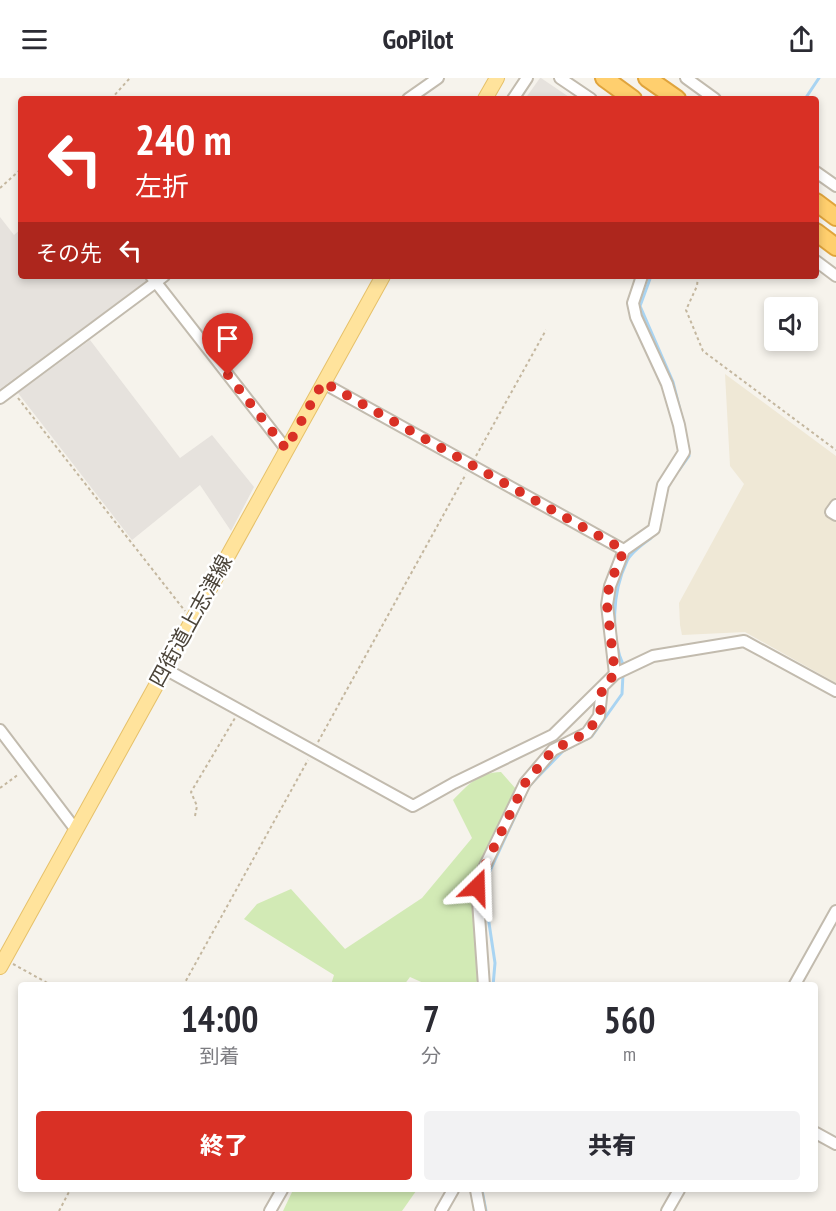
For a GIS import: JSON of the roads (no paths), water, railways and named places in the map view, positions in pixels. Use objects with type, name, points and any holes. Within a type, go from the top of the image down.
[{"type":"highway","points":[[604,78],[629,96]]},
{"type":"highway","points":[[647,78],[673,96]]},
{"type":"highway","points":[[819,204],[836,217]]},
{"type":"highway","points":[[819,234],[836,247]]},
{"type":"main road","points":[[487,96],[496,79]]},
{"type":"main road","name":"四街道上志津線","points":[[2,963],[381,279]]},
{"type":"street","points":[[412,96],[438,78]]},
{"type":"street","points":[[515,96],[527,78]]},
{"type":"street","points":[[560,78],[587,96]]},
{"type":"street","points":[[692,80],[711,96]]},
{"type":"street","points":[[819,174],[836,186]]},
{"type":"street","points":[[819,263],[836,276]]},
{"type":"street","points":[[0,398],[156,279]]},
{"type":"street","points":[[158,279],[286,449]]},
{"type":"street","points":[[617,673],[607,605],[609,586],[624,550],[654,529],[663,485],[684,452],[667,384],[636,316],[633,303],[641,279]]},
{"type":"street","points":[[323,382],[624,550]]},
{"type":"street","points":[[836,506],[831,512],[836,515]]},
{"type":"street","points":[[165,669],[413,806],[454,783],[553,735],[617,673],[653,656],[744,641],[836,692]]},
{"type":"street","points":[[484,982],[477,887],[481,874],[525,783],[553,750],[586,733],[600,716],[602,688]]},
{"type":"street","points":[[0,730],[76,830]]},
{"type":"street","points":[[796,982],[836,912]]},
{"type":"street","points":[[818,1134],[836,1144]]},
{"type":"street","points":[[270,1211],[281,1192]]},
{"type":"street","points":[[441,1211],[452,1192]]},
{"type":"street","points":[[476,1192],[480,1211]]},
{"type":"street","points":[[667,1211],[678,1192]]},
{"type":"waterway","points":[[807,96],[819,78]]},
{"type":"waterway","points":[[650,279],[640,306],[673,382],[684,426]]},
{"type":"waterway","points":[[679,470],[689,456],[688,450]]},
{"type":"waterway","points":[[624,667],[616,642],[615,614],[618,586],[629,558],[651,538]]},
{"type":"waterway","points":[[587,739],[592,736],[622,694],[623,674]]},
{"type":"waterway","points":[[493,982],[495,963],[486,903],[488,875],[529,786],[563,751],[573,746]]},
{"type":"waterway","points":[[482,1192],[486,1211]]}]
